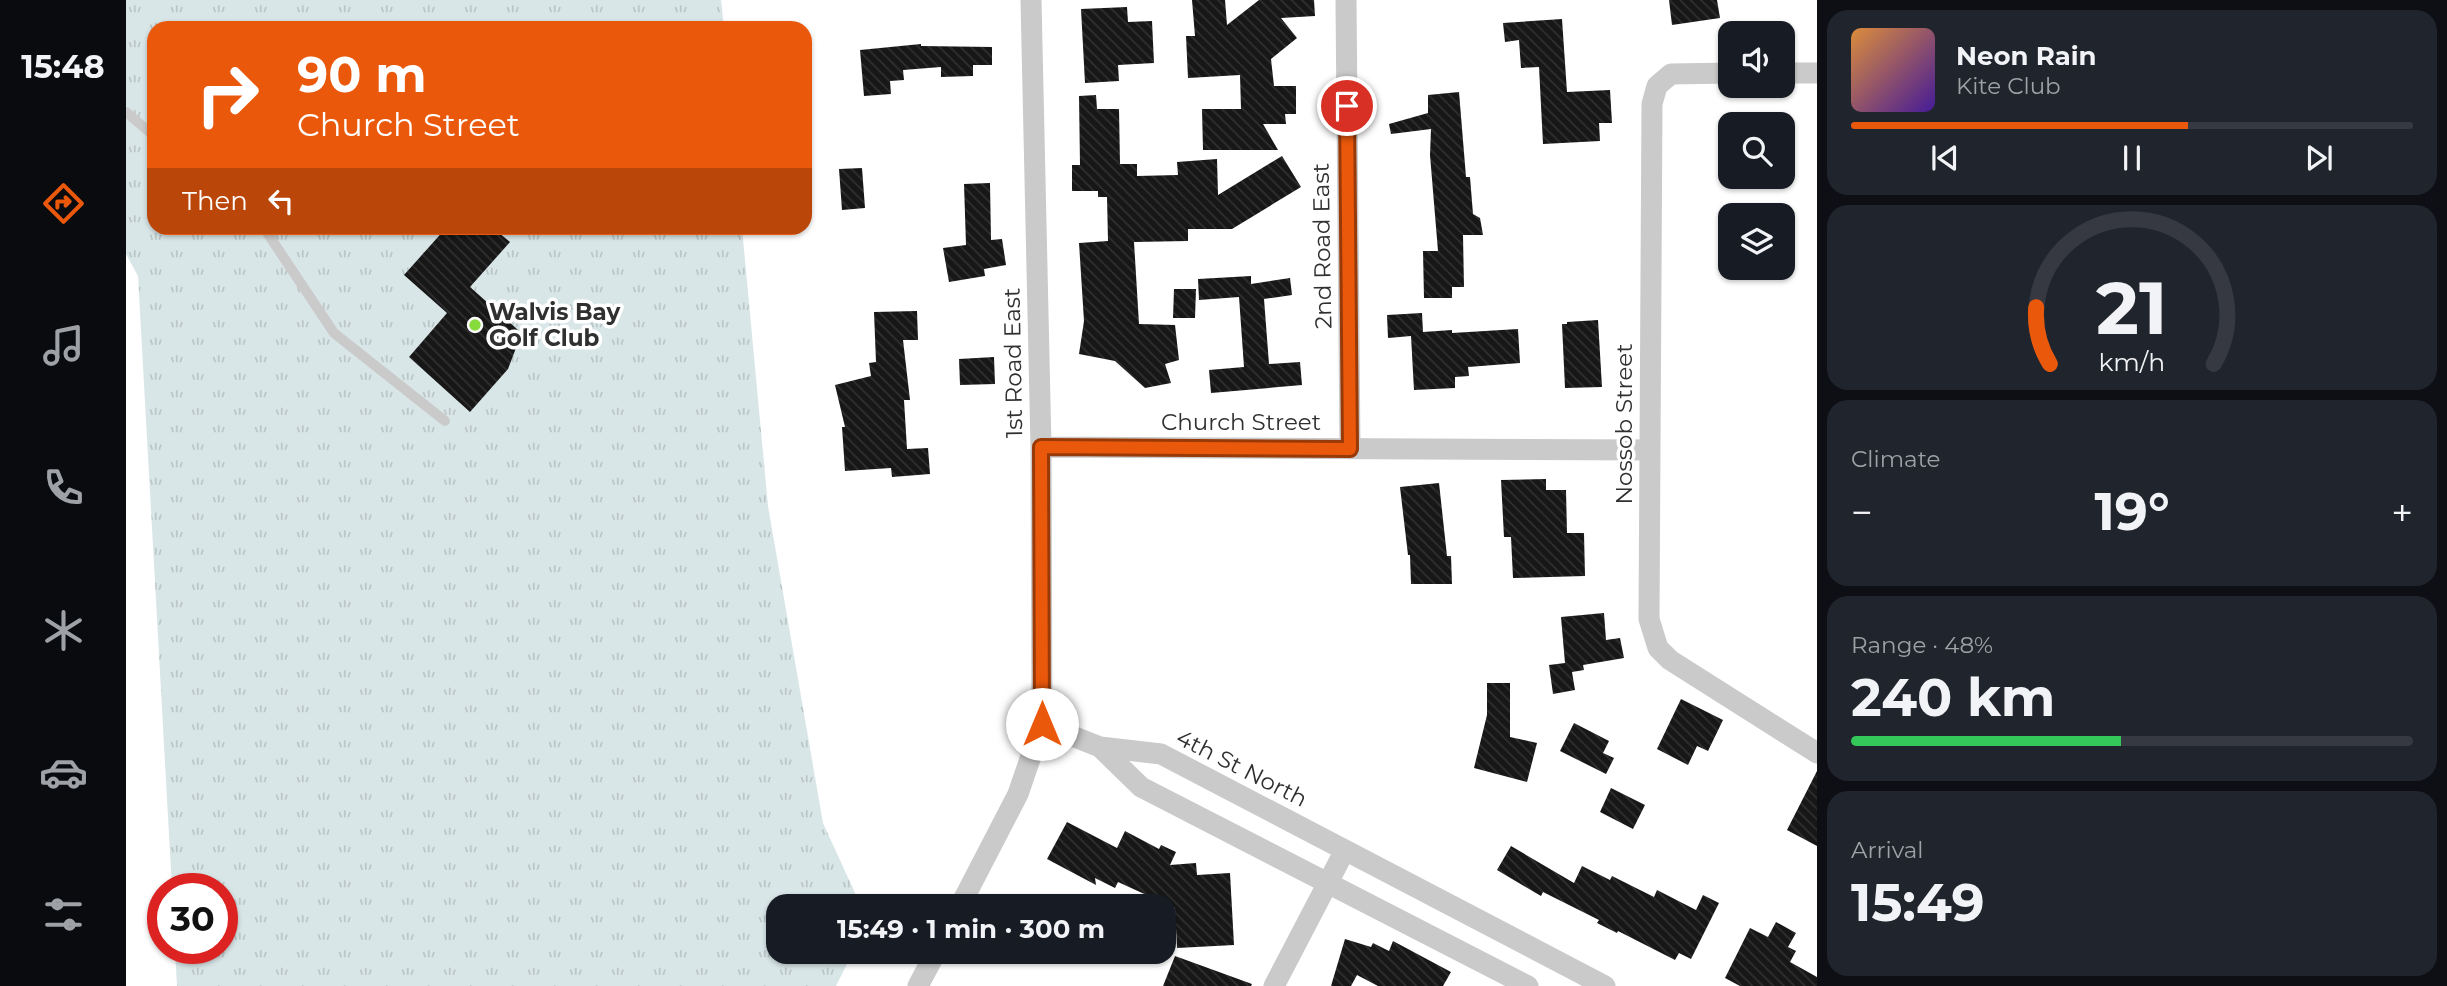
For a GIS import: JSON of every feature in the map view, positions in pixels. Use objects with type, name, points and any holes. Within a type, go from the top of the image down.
[{"type":"street","name":"1st Road East","points":[[966,894],[1017,794],[1042,724],[1041,447],[1031,0]]},
{"type":"street","name":"2nd Road East","points":[[1346,0],[1350,449]]},
{"type":"street","name":"Nossob Street","points":[[1718,73],[1671,74],[1657,86],[1652,104],[1648,619],[1658,648],[1693,676],[1817,753]]},
{"type":"street","points":[[1795,73],[1817,73]]},
{"type":"street","name":"Church Street","points":[[1041,447],[1650,450]]},
{"type":"street","points":[[1042,724],[1100,747],[1141,787],[1528,986]]},
{"type":"street","name":"4th St North","points":[[1100,747],[1160,754],[1605,986]]},
{"type":"street","points":[[1274,986],[1345,850]]},
{"type":"street","points":[[918,986],[930,964]]},
{"type":"lane","points":[[126,112],[147,130]]},
{"type":"lane","points":[[269,235],[334,333],[445,421]]},
{"type":"green space","points":[[126,0],[721,0],[723,21],[147,21],[147,235],[743,235],[768,506],[823,823],[856,894],[766,894],[766,964],[847,964],[836,986],[177,986],[176,964],[238,964],[238,873],[171,873],[138,276],[126,254]]},
{"type":"building","points":[[1192,0],[1225,0],[1227,25],[1259,0],[1314,0],[1315,16],[1281,18],[1297,38],[1271,59],[1274,86],[1296,86],[1296,114],[1285,114],[1286,124],[1263,124],[1278,150],[1203,150],[1202,109],[1241,109],[1240,75],[1188,78],[1186,36],[1195,36]]},
{"type":"building","points":[[1669,0],[1717,0],[1720,18],[1672,25]]},
{"type":"building","points":[[1127,7],[1128,22],[1152,21],[1154,63],[1118,65],[1119,81],[1085,83],[1081,9]]},
{"type":"building","points":[[1562,19],[1567,92],[1610,90],[1612,123],[1599,123],[1600,141],[1543,144],[1539,67],[1521,68],[1519,40],[1505,42],[1503,23]]},
{"type":"building","points":[[921,44],[992,47],[992,65],[973,65],[973,76],[941,77],[941,67],[903,70],[904,80],[890,81],[891,94],[864,96],[860,50]]},
{"type":"building","points":[[1459,92],[1466,177],[1470,177],[1473,214],[1480,218],[1483,235],[1463,235],[1464,287],[1452,287],[1452,298],[1424,298],[1423,251],[1438,251],[1430,155],[1431,129],[1391,134],[1389,124],[1428,113],[1428,95]]},
{"type":"building","points":[[1096,95],[1097,109],[1119,109],[1120,164],[1137,164],[1137,176],[1178,175],[1177,162],[1217,159],[1218,195],[1282,156],[1301,187],[1232,229],[1188,229],[1188,241],[1134,242],[1139,324],[1175,325],[1179,360],[1165,364],[1171,383],[1145,388],[1115,361],[1079,354],[1084,321],[1079,243],[1108,241],[1107,197],[1098,197],[1098,191],[1072,191],[1072,165],[1080,165],[1079,96]]},
{"type":"building","points":[[862,168],[865,208],[842,210],[839,169]]},
{"type":"building","points":[[990,183],[991,240],[1002,239],[1006,265],[984,269],[985,276],[949,282],[943,248],[966,245],[964,184]]},
{"type":"building","name":"Walvis Bay Golf Club","points":[[440,235],[502,235],[510,242],[470,287],[526,337],[516,348],[508,369],[470,412],[409,357],[447,313],[404,275]]},
{"type":"building","points":[[1251,276],[1251,284],[1290,278],[1292,295],[1264,299],[1269,364],[1300,362],[1302,385],[1211,393],[1209,370],[1244,367],[1239,297],[1199,300],[1198,279]]},
{"type":"building","points":[[1174,289],[1196,289],[1195,318],[1173,318]]},
{"type":"building","points":[[917,311],[918,340],[903,340],[910,400],[904,400],[907,449],[928,448],[930,474],[892,477],[891,468],[845,471],[842,427],[845,427],[835,385],[871,376],[869,363],[876,362],[874,312]]},
{"type":"building","points":[[1422,313],[1423,332],[1518,329],[1520,363],[1468,367],[1469,376],[1455,377],[1455,388],[1414,390],[1411,336],[1388,338],[1387,315]]},
{"type":"building","points":[[1598,320],[1602,387],[1565,388],[1562,324]]},
{"type":"building","points":[[994,357],[995,384],[960,385],[959,359]]},
{"type":"building","points":[[1546,479],[1546,490],[1566,490],[1567,533],[1584,533],[1585,576],[1513,578],[1511,537],[1504,537],[1501,480]]},
{"type":"building","points":[[1439,483],[1447,556],[1451,556],[1452,584],[1411,584],[1410,555],[1400,487]]},
{"type":"building","points":[[1604,613],[1606,640],[1620,638],[1624,658],[1583,665],[1584,670],[1572,672],[1575,690],[1553,694],[1549,665],[1565,663],[1561,617]]},
{"type":"building","points":[[1487,683],[1510,683],[1510,737],[1537,743],[1527,782],[1474,768],[1487,715]]},
{"type":"building","points":[[1681,699],[1723,720],[1708,751],[1697,746],[1688,765],[1657,749]]},
{"type":"building","points":[[1574,723],[1609,741],[1603,753],[1614,758],[1606,774],[1560,751]]},
{"type":"building","points":[[1817,771],[1817,846],[1787,830]]},
{"type":"building","points":[[1611,788],[1645,805],[1633,829],[1600,812]]},
{"type":"building","points":[[1067,822],[1117,848],[1125,831],[1159,849],[1161,845],[1176,852],[1170,865],[1196,863],[1197,875],[1230,873],[1234,945],[1177,948],[1176,894],[1144,894],[1118,882],[1115,888],[1095,878],[1096,885],[1047,859]]},
{"type":"building","points":[[1511,846],[1574,883],[1582,866],[1610,880],[1612,876],[1654,897],[1657,890],[1696,910],[1703,895],[1719,903],[1691,959],[1679,953],[1675,960],[1597,923],[1599,920],[1543,892],[1541,896],[1497,870]]},
{"type":"building","points":[[1776,922],[1796,933],[1788,947],[1796,951],[1790,962],[1817,977],[1817,986],[1740,986],[1725,978],[1750,928],[1768,937]]},
{"type":"building","points":[[1345,939],[1371,947],[1373,943],[1389,951],[1393,941],[1451,972],[1443,986],[1378,986],[1357,975],[1351,986],[1331,986]]},
{"type":"building","points":[[1176,956],[1252,984],[1251,986],[1163,986],[1172,964],[1176,964]]},
{"type":"place","name":"Walvis Bay Golf Club","points":[[475,325]]},
{"type":"route","points":[[1042,724],[1041,447],[1350,449],[1347,106]]}]
